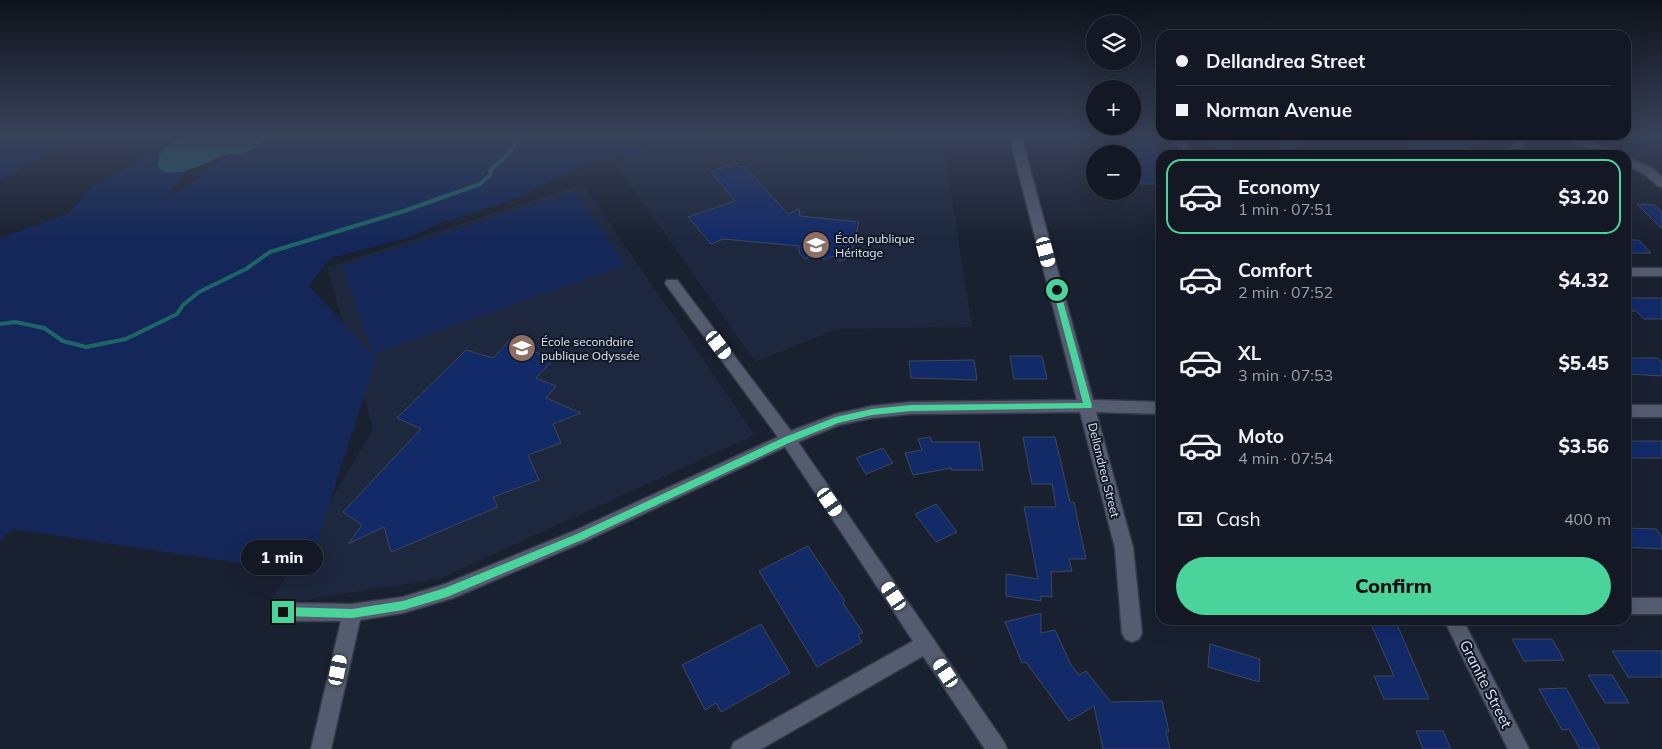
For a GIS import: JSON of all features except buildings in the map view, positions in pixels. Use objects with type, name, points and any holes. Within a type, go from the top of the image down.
[{"type":"street","name":"Dellandrea Street","points":[[1024,171],[1124,548],[1132,633]]},
{"type":"street","points":[[1648,171],[1662,183]]},
{"type":"street","points":[[1631,272],[1662,272]]},
{"type":"street","points":[[672,283],[788,439],[996,749]]},
{"type":"street","points":[[283,612],[352,613],[403,605],[447,592],[580,536],[788,439],[836,420],[872,412],[901,409],[1088,406],[1156,408]]},
{"type":"street","points":[[1631,411],[1662,411]]},
{"type":"street","points":[[1631,606],[1662,606]]},
{"type":"street","points":[[321,749],[352,613]]},
{"type":"street","name":"Granite Street","points":[[1456,625],[1519,749]]},
{"type":"street","points":[[741,749],[926,644]]},
{"type":"shaded area","points":[[0,171],[17,171],[0,181]]},
{"type":"shaded area","points":[[120,171],[188,171],[167,195],[179,192],[207,171],[575,171],[506,202],[441,223],[407,238],[330,258],[309,286],[376,359],[307,573],[12,529],[0,542],[0,238],[68,214],[96,183]]},
{"type":"shaded area","points":[[164,171],[184,171],[178,172],[169,173]]},
{"type":"shaded area","name":"École publique Héritage","points":[[620,171],[948,171],[972,327],[837,329],[755,362]]},
{"type":"shaded area","name":"École secondaire publique Odyssée","points":[[583,184],[755,435],[439,579],[269,605],[373,429],[327,267]]},
{"type":"shaded area","points":[[575,192],[625,265],[373,354],[342,266]]},
{"type":"waterway","points":[[0,324],[15,322],[44,328],[63,341],[86,347],[126,339],[177,314],[183,305],[199,292],[246,269],[270,252],[404,211],[480,184],[490,175],[491,171]]},
{"type":"place","name":"École publique Héritage","points":[[816,245]]},
{"type":"place","name":"École secondaire publique Odyssée","points":[[522,348]]},
{"type":"route","points":[[283,612],[352,613],[403,605],[447,592],[580,536],[788,439],[836,420],[872,412],[911,408],[1088,406],[1057,290]]}]
